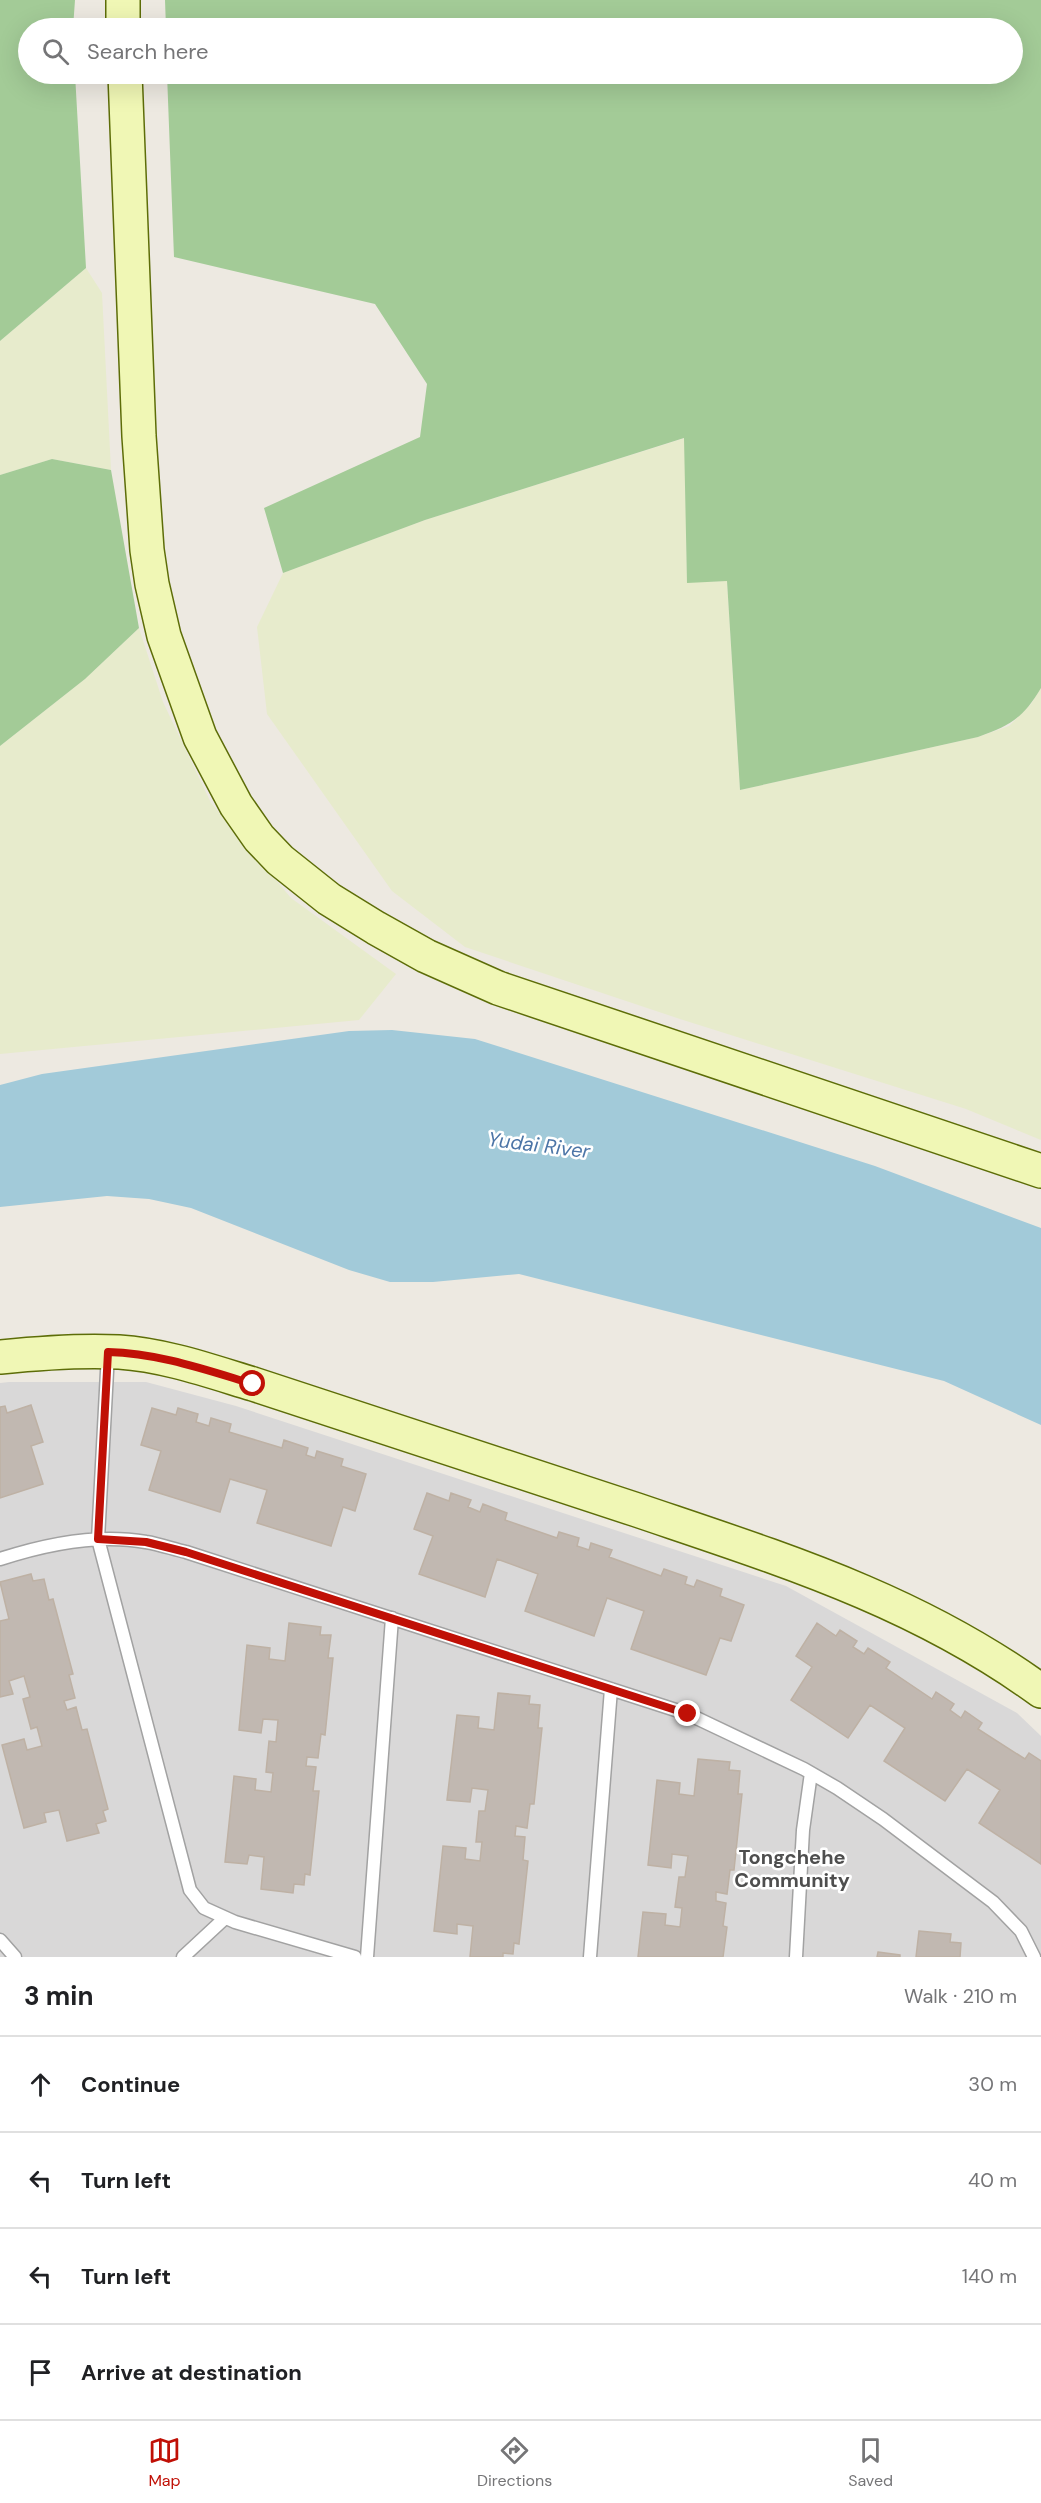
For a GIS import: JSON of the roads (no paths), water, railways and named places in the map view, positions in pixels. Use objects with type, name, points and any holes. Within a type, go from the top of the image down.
[{"type":"street","points":[[123,0],[123,18]]},
{"type":"street","points":[[124,84],[139,436],[152,584],[167,646],[200,737],[236,806],[259,838],[280,860],[329,899],[426,956],[498,988],[1041,1171]]},
{"type":"street","points":[[0,1358],[108,1352],[186,1364],[253,1384],[592,1495],[856,1587],[929,1621],[1016,1672],[1041,1691]]},
{"type":"lane","points":[[108,1352],[98,1539],[190,1890],[204,1908],[225,1918],[355,1957]]},
{"type":"lane","points":[[0,1559],[74,1541],[98,1539],[146,1542],[186,1552],[690,1715],[811,1773],[883,1819],[993,1902],[1021,1931],[1034,1957]]},
{"type":"lane","points":[[367,1957],[392,1618]]},
{"type":"lane","points":[[590,1957],[611,1689]]},
{"type":"lane","points":[[796,1957],[803,1830],[811,1773]]},
{"type":"lane","points":[[183,1957],[225,1918]]},
{"type":"lane","points":[[0,1940],[15,1957]]},
{"type":"water","name":"Yudai River","points":[[392,1030],[475,1039],[875,1166],[1041,1228],[1041,1425],[944,1381],[519,1274],[433,1282],[390,1282],[349,1270],[191,1208],[149,1199],[107,1196],[0,1207],[0,1085],[42,1074],[349,1031]]},
{"type":"district","name":"Tongchehe Community","points":[[792,1868]]}]
